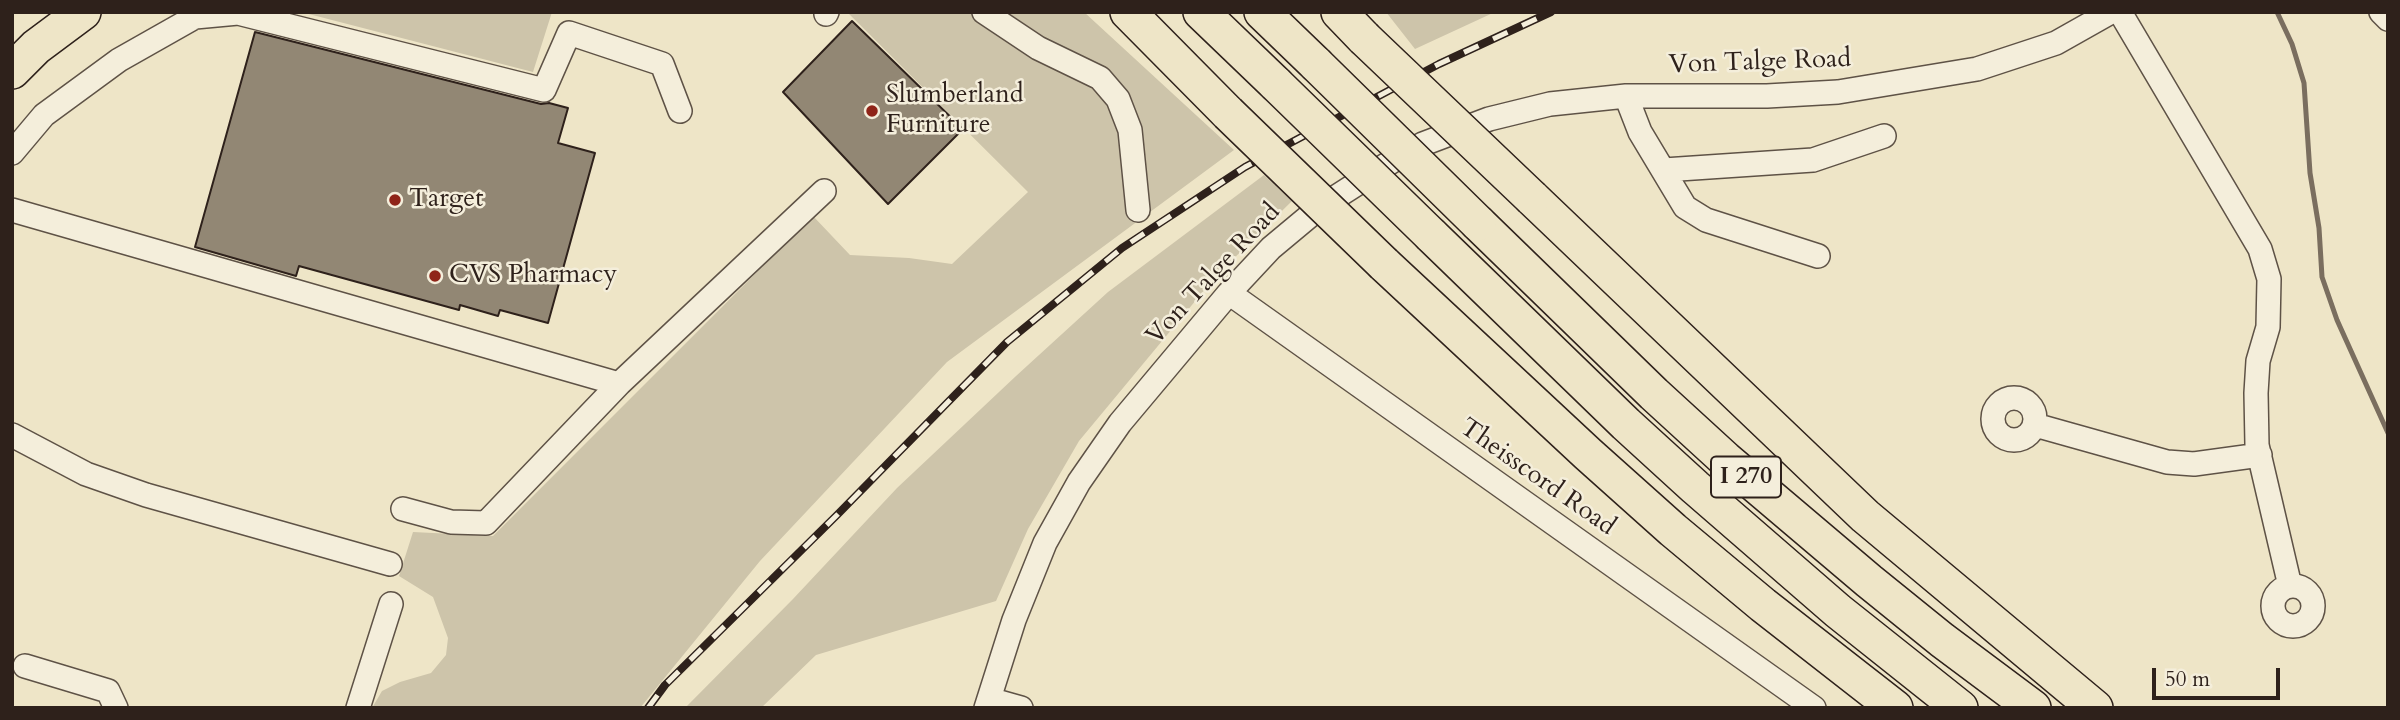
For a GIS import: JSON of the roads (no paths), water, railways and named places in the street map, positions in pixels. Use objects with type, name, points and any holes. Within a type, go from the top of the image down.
[{"type":"highway","points":[[12,71],[37,47],[83,12]]},
{"type":"highway","points":[[1128,12],[1384,264],[1588,454],[1763,605],[1895,708]]},
{"type":"highway","name":"I 270","points":[[1201,12],[1587,387],[1695,487],[1838,611],[1960,708]]},
{"type":"highway","name":"I 270","points":[[1262,12],[1654,394],[1725,459],[1942,640],[2034,708]]},
{"type":"highway","points":[[1339,12],[1865,516],[2095,708]]},
{"type":"street","points":[[984,12],[1038,48],[1100,78],[1118,99],[1130,130],[1138,210]]},
{"type":"street","name":"Von Talge Road","points":[[988,703],[1023,594],[1045,542],[1079,482],[1120,422],[1229,293],[1271,248],[1319,208],[1397,158],[1423,144],[1519,110],[1593,98],[1808,94],[1940,77],[2033,52],[2056,43],[2111,12]]},
{"type":"street","points":[[2120,12],[2260,249],[2269,279],[2268,327],[2259,360],[2256,393],[2257,445],[2290,586]]},
{"type":"street","points":[[2381,12],[2388,19]]},
{"type":"street","points":[[12,153],[44,115],[119,60],[195,17],[239,13],[544,90],[569,33],[662,64],[680,111]]},
{"type":"street","points":[[1626,96],[1640,132],[1685,207],[1706,220],[1818,256]]},
{"type":"street","points":[[1664,170],[1813,160],[1884,135]]},
{"type":"street","points":[[403,509],[451,522],[486,523],[619,384],[824,191]]},
{"type":"street","points":[[12,210],[619,384]]},
{"type":"street","name":"Theisscord Road","points":[[1229,293],[1814,708]]},
{"type":"street","points":[[2035,425],[2167,462],[2194,464],[2260,455]]},
{"type":"street","points":[[12,435],[86,474],[146,495],[390,564]]},
{"type":"street","points":[[358,708],[391,604]]},
{"type":"street","points":[[24,666],[108,691],[116,708]]},
{"type":"street","points":[[988,703],[1021,708]]},
{"type":"waterway","points":[[2277,12],[2292,44],[2304,83],[2310,173],[2319,228],[2322,277],[2337,320],[2388,433]]},
{"type":"railway","points":[[648,708],[665,685],[1007,342],[1122,248],[1245,167],[1439,64],[1551,12]]},
{"type":"place","name":"Slumberland Furniture","points":[[872,111]]},
{"type":"place","name":"Target","points":[[395,200]]},
{"type":"place","name":"CVS Pharmacy","points":[[435,276]]}]
